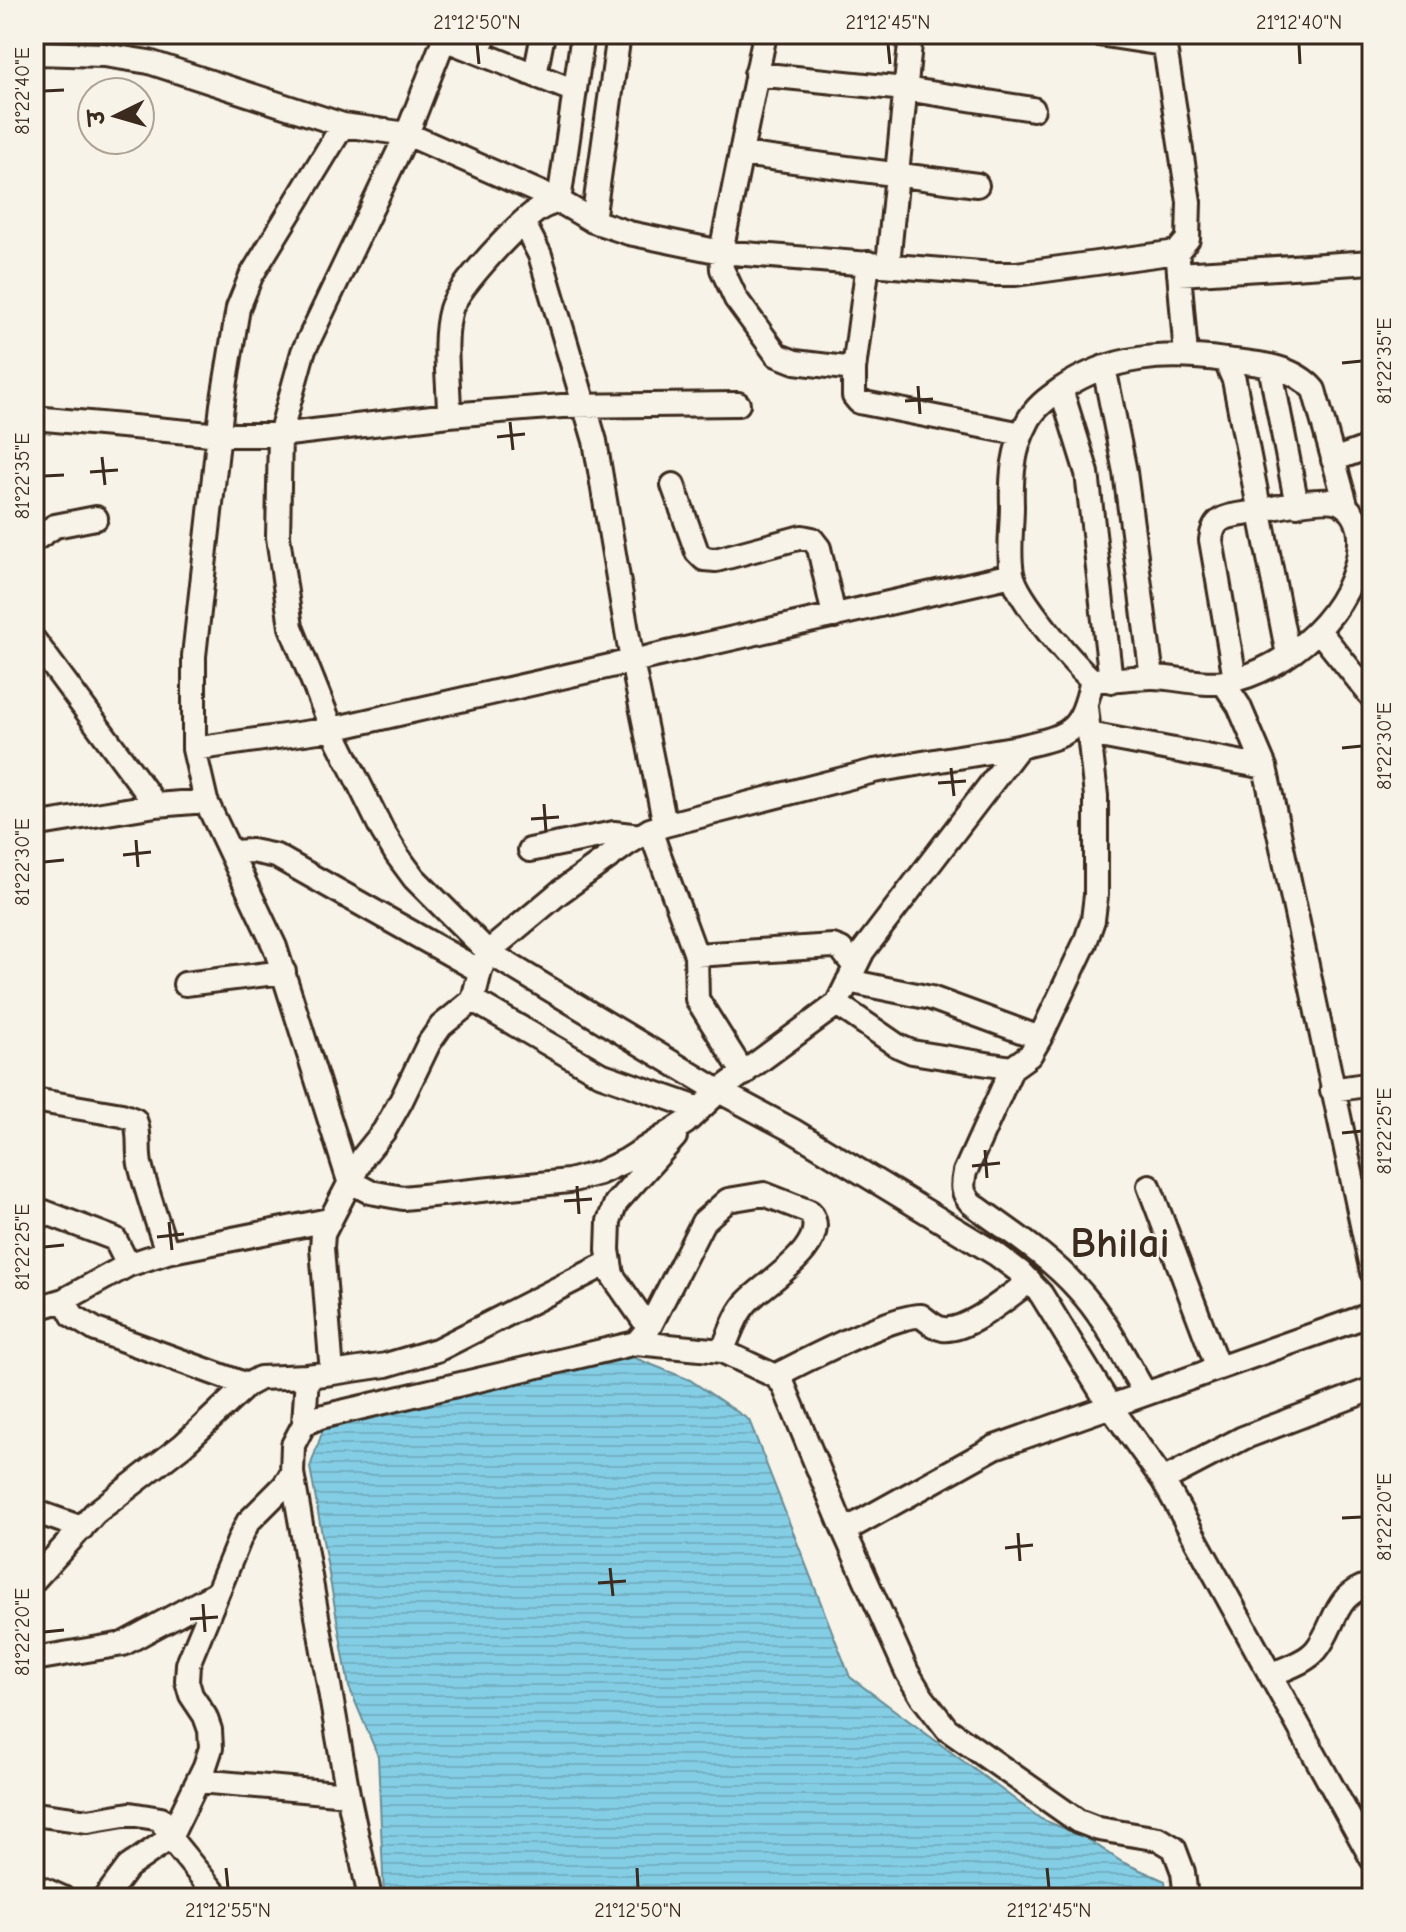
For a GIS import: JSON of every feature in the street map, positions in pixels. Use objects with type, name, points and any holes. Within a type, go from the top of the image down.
[{"type":"street","points":[[535,75],[543,34]]},
{"type":"street","points":[[559,201],[583,34]]},
{"type":"street","points":[[593,221],[619,34]]},
{"type":"street","points":[[765,34],[721,252],[722,269],[736,299],[777,355],[795,362],[854,369]]},
{"type":"street","points":[[911,34],[897,175],[854,369],[854,396],[859,402],[1022,434]]},
{"type":"street","points":[[1098,34],[1163,39],[1189,202],[1188,239],[1178,263],[1186,355]]},
{"type":"street","points":[[484,961],[414,878],[382,830],[332,729],[291,627],[278,537],[280,435],[303,352],[407,134],[445,37],[481,43],[535,75],[575,91]]},
{"type":"street","points":[[34,53],[104,55],[149,62],[343,125],[407,134],[559,201],[593,221],[629,233],[721,252],[993,274],[1178,263],[1372,262]]},
{"type":"street","points":[[756,74],[905,89],[1033,109]]},
{"type":"street","points":[[343,125],[251,276],[238,308],[222,405],[194,656],[194,749],[206,801],[284,972],[349,1181],[370,1192],[403,1198],[569,1181],[599,1173],[625,1161],[692,1116],[719,1091],[837,1004],[863,951],[1019,747]]},
{"type":"street","points":[[741,154],[977,185]]},
{"type":"street","points":[[449,415],[448,331],[451,310],[458,293],[523,222],[542,207],[559,201]]},
{"type":"street","points":[[523,222],[540,255],[595,441],[604,483],[632,661],[652,831],[696,955],[697,999],[744,1074]]},
{"type":"street","points":[[1347,508],[1314,390],[1305,380],[1270,366],[1186,355],[1141,357],[1104,367],[1061,389],[1028,419],[1011,474],[1012,575],[1025,599],[1070,661],[1102,680],[1152,677],[1229,680],[1288,655],[1319,631],[1343,600],[1359,563],[1367,522],[1330,500],[1222,518],[1213,528],[1211,540],[1229,680],[1265,767],[1372,1272]]},
{"type":"street","points":[[1225,360],[1234,380],[1262,510],[1288,655]]},
{"type":"street","points":[[1270,366],[1297,505]]},
{"type":"street","points":[[1104,367],[1125,472],[1152,677]]},
{"type":"street","points":[[530,850],[614,833],[652,831],[874,771],[1019,747],[1059,737],[1075,727],[1102,680],[1087,473],[1061,389]]},
{"type":"street","points":[[34,418],[221,435],[280,435],[449,415],[583,406],[738,404]]},
{"type":"street","points":[[1333,460],[1372,446]]},
{"type":"street","points":[[673,485],[697,552],[704,559],[716,560],[802,537],[812,539],[819,548],[834,616]]},
{"type":"street","points":[[34,540],[55,526],[96,518]]},
{"type":"street","points":[[194,749],[332,729],[1012,575]]},
{"type":"street","points":[[1319,631],[1372,697]]},
{"type":"street","points":[[34,640],[43,666],[156,805]]},
{"type":"street","points":[[1086,707],[1096,796],[1093,920],[1040,1038],[1030,1055],[1012,1068],[962,1185],[964,1195],[971,1203],[1060,1270],[1079,1289],[1098,1314],[1145,1393]]},
{"type":"street","points":[[1089,734],[1265,767]]},
{"type":"street","points":[[34,825],[156,805],[206,801]]},
{"type":"street","points":[[332,1373],[323,1234],[349,1181],[401,1101],[429,1043],[441,1026],[473,1000],[484,961],[560,892],[652,831]]},
{"type":"street","points":[[231,852],[252,851],[276,856],[484,961],[792,1130],[996,1254],[1030,1281],[1110,1406],[1163,1480],[1372,1859]]},
{"type":"street","points":[[696,955],[833,946],[845,953],[852,974]]},
{"type":"street","points":[[185,984],[284,972]]},
{"type":"street","points":[[852,974],[931,998],[1040,1038]]},
{"type":"street","points":[[473,1000],[600,1074],[692,1116]]},
{"type":"street","points":[[837,1004],[912,1052],[1012,1068]]},
{"type":"street","points":[[1332,1090],[1372,1084]]},
{"type":"street","points":[[34,1100],[135,1120],[139,1129],[138,1153],[142,1170],[167,1252]]},
{"type":"street","points":[[643,1336],[612,1275],[609,1221],[616,1203],[692,1116]]},
{"type":"street","points":[[1149,1186],[1218,1368]]},
{"type":"street","points":[[643,1336],[703,1222],[728,1200],[764,1194],[810,1212],[816,1228],[811,1240],[792,1264],[740,1310],[722,1351]]},
{"type":"street","points":[[34,1208],[115,1239],[128,1265]]},
{"type":"street","points":[[34,1309],[64,1300],[128,1265],[167,1252],[329,1220]]},
{"type":"street","points":[[34,1580],[113,1498],[183,1445],[247,1385],[260,1378],[307,1376],[386,1365],[437,1350],[610,1262]]},
{"type":"street","points":[[775,1376],[903,1318],[921,1316],[945,1329],[964,1326],[1030,1281]]},
{"type":"street","points":[[64,1300],[73,1316],[96,1330],[247,1385]]},
{"type":"street","points":[[844,1531],[995,1447],[1372,1314]]},
{"type":"street","points":[[304,1424],[320,1417],[643,1336],[722,1351],[775,1376],[790,1394],[844,1531],[907,1672],[947,1729],[1078,1821],[1099,1829],[1159,1839],[1174,1848],[1183,1872],[1186,1898]]},
{"type":"street","points":[[307,1376],[304,1424],[293,1445],[292,1473],[348,1794],[370,1898]]},
{"type":"street","points":[[1163,1480],[1243,1438],[1372,1389]]},
{"type":"street","points":[[105,1898],[128,1867],[170,1838],[199,1781],[211,1748],[210,1730],[191,1695],[187,1681],[188,1664],[248,1522],[284,1486],[292,1473]]},
{"type":"street","points":[[34,1511],[82,1528]]},
{"type":"street","points":[[1271,1675],[1314,1652],[1335,1611],[1348,1596],[1372,1584]]},
{"type":"street","points":[[34,1659],[123,1644],[217,1593]]},
{"type":"street","points":[[199,1781],[348,1794]]},
{"type":"street","points":[[34,1814],[88,1821],[130,1814],[161,1819],[170,1838],[219,1898]]},
{"type":"street","points":[[34,1885],[63,1898]]},
{"type":"water","points":[[625,1354],[690,1380],[749,1420],[850,1677],[1041,1819],[1083,1836],[1122,1862],[1165,1881],[1167,1898],[384,1898],[378,1756],[349,1687],[310,1467],[324,1427]]},
{"type":"district","name":"Bhilai","points":[[1120,1243]]}]
